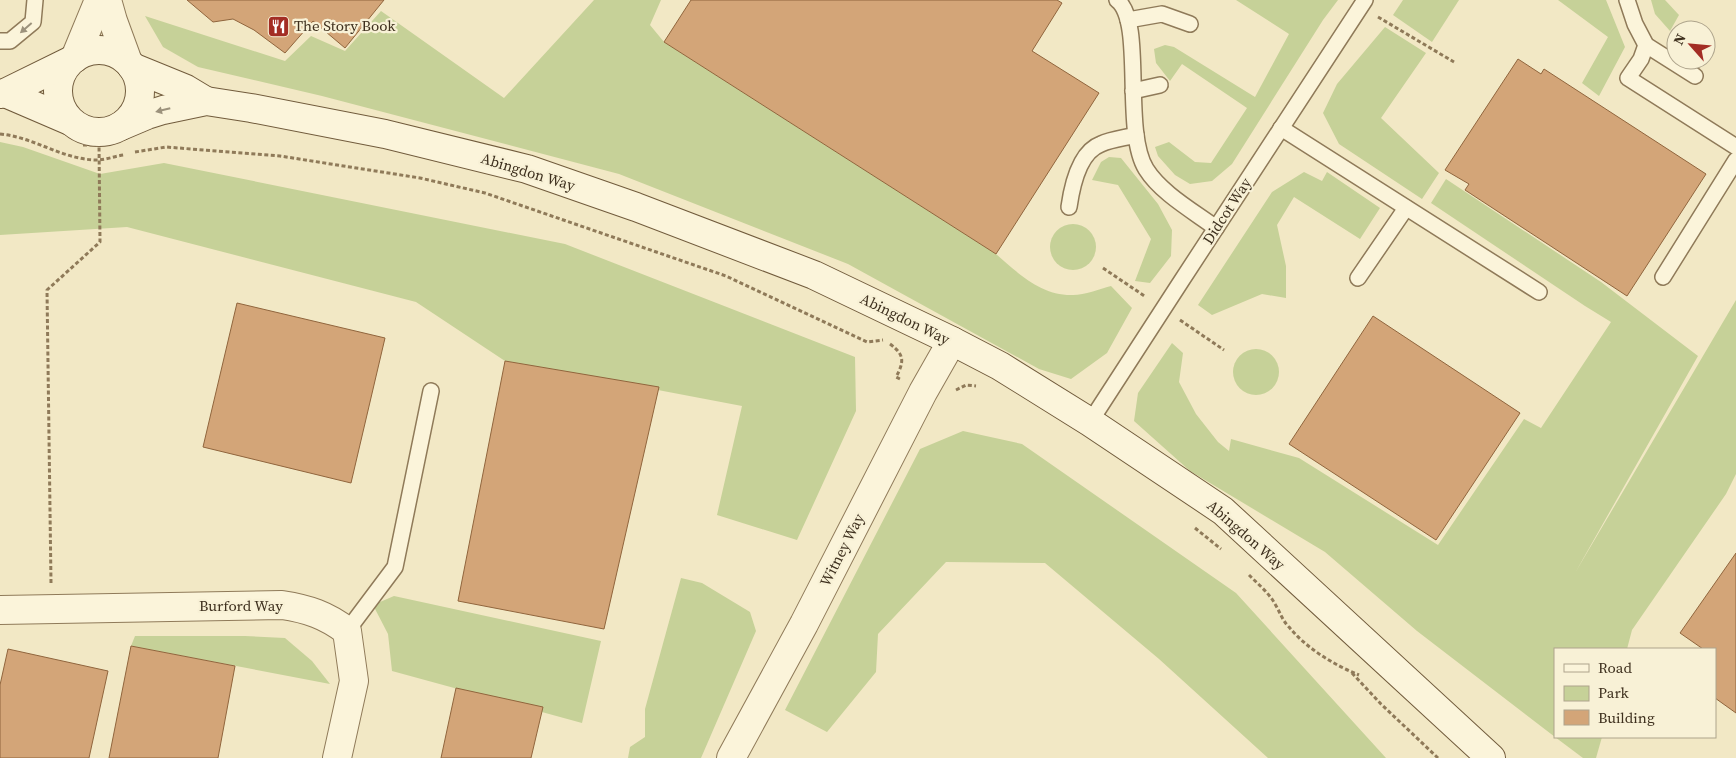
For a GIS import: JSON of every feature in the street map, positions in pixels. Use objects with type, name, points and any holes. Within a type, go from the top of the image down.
[{"type":"main road","points":[[99,0],[72,60],[62,72],[58,85],[58,98],[62,111],[95,135],[132,117],[138,105],[140,92],[138,78],[130,64],[107,0]]},
{"type":"main road","name":"Abingdon Way","points":[[2,94],[85,52],[96,50],[108,51],[119,55],[130,64],[186,89],[206,101]]},
{"type":"main road","name":"Abingdon Way","points":[[2,94],[95,135],[154,112],[206,101],[385,134],[528,169],[636,207],[814,275],[1000,366],[1090,422],[1222,511],[1491,758]]},
{"type":"main road","name":"Witney Way","points":[[732,758],[804,624],[923,392],[952,341]]},
{"type":"main road","name":"Burford Way","points":[[0,610],[282,605],[308,609],[333,620],[347,631]]},
{"type":"main road","points":[[337,758],[354,681],[347,631]]},
{"type":"lane","points":[[0,41],[10,42],[33,22],[36,0]]},
{"type":"lane","points":[[1117,0],[1122,4],[1128,20],[1133,52],[1133,116],[1137,144],[1145,169],[1160,187],[1216,228]]},
{"type":"lane","points":[[1626,0],[1635,24],[1646,45],[1695,76]]},
{"type":"lane","name":"Didcot Way","points":[[1090,422],[1363,3]]},
{"type":"lane","points":[[1128,20],[1162,14],[1190,24]]},
{"type":"lane","points":[[1646,45],[1641,59],[1628,78],[1736,147]]},
{"type":"lane","points":[[1133,91],[1160,85]]},
{"type":"lane","points":[[1281,128],[1540,292]]},
{"type":"lane","points":[[1069,207],[1072,185],[1087,154],[1100,144],[1136,135]]},
{"type":"lane","points":[[1663,277],[1736,160]]},
{"type":"lane","points":[[1358,278],[1406,208]]},
{"type":"lane","points":[[347,631],[395,567],[431,391]]},
{"type":"path","points":[[1363,3],[1454,62]]},
{"type":"path","points":[[0,134],[39,144],[75,158],[98,160],[125,154]]},
{"type":"path","points":[[52,609],[46,290],[100,242],[98,160],[95,135]]},
{"type":"path","points":[[133,152],[166,147],[280,156],[420,178],[485,193],[726,276],[867,342],[884,340]]},
{"type":"path","points":[[1103,268],[1224,350]]},
{"type":"path","points":[[881,331],[884,340],[900,352],[902,359],[901,369],[896,377]]},
{"type":"path","points":[[950,395],[966,385],[983,388]]},
{"type":"path","points":[[1192,526],[1224,552]]},
{"type":"path","points":[[1248,574],[1275,604],[1289,629],[1320,654],[1352,672],[1381,704],[1438,758]]},
{"type":"green space","points":[[594,0],[661,0],[650,25],[664,42],[996,254],[1022,276],[1040,287],[1051,292],[1078,295],[1111,286],[1132,308],[1107,353],[1071,379],[1039,369],[848,264],[619,174],[322,96],[198,67],[163,47],[145,16],[285,61],[311,36],[345,51],[381,11],[504,98]]},
{"type":"green space","points":[[1236,0],[1338,0],[1323,20],[1232,164],[1212,181],[1190,184],[1175,175],[1158,156],[1155,147],[1169,142],[1195,162],[1211,163],[1247,108],[1182,64],[1170,81],[1156,63],[1154,49],[1165,45],[1174,47],[1255,97],[1289,34]]},
{"type":"green space","points":[[1403,0],[1459,0],[1432,42],[1393,15]]},
{"type":"green space","points":[[1558,0],[1606,0],[1625,47],[1599,96],[1582,83],[1608,37]]},
{"type":"green space","points":[[1651,0],[1665,0],[1679,15],[1676,20],[1666,20],[1666,26],[1655,14]]},
{"type":"green space","points":[[1385,27],[1426,53],[1381,118],[1439,173],[1422,199],[1339,144],[1323,113],[1337,84]]},
{"type":"green space","points":[[0,142],[23,147],[100,174],[164,163],[565,244],[855,357],[856,411],[797,540],[717,515],[742,406],[505,361],[416,302],[127,227],[0,235]]},
{"type":"green space","points":[[1109,157],[1121,158],[1158,204],[1172,230],[1171,256],[1150,283],[1135,281],[1151,239],[1118,185],[1092,180],[1101,162]]},
{"type":"green space","points":[[1304,172],[1322,181],[1327,172],[1380,208],[1360,239],[1294,197],[1277,225],[1286,266],[1286,298],[1262,294],[1212,315],[1198,305],[1272,192]]},
{"type":"green space","points":[[1446,179],[1601,282],[1698,356],[1575,573],[1736,300],[1736,474],[1726,494],[1632,630],[1627,648],[1554,648],[1554,736],[1417,631],[1325,552],[1190,471],[1134,421],[1138,393],[1172,343],[1183,353],[1179,382],[1196,414],[1218,442],[1229,451],[1231,439],[1299,458],[1438,545],[1524,419],[1541,428],[1611,322],[1431,203]]},
{"type":"green space","points":[[1073,224],[1086,228],[1092,234],[1096,247],[1092,260],[1086,266],[1073,270],[1060,266],[1054,260],[1050,247],[1054,234],[1060,228]]},
{"type":"green space","points":[[1256,349],[1269,353],[1275,359],[1279,372],[1275,385],[1269,391],[1256,395],[1243,391],[1237,385],[1233,372],[1237,359],[1243,353]]},
{"type":"green space","points":[[963,431],[1022,444],[1236,593],[1386,758],[1268,758],[1159,659],[1045,563],[946,562],[878,634],[876,672],[827,732],[785,710],[920,449]]},
{"type":"green space","points":[[681,578],[702,583],[750,612],[756,631],[701,758],[628,758],[630,747],[645,737],[645,709]]},
{"type":"green space","points":[[394,596],[601,641],[582,723],[392,671],[388,634],[373,605]]},
{"type":"green space","points":[[135,636],[285,638],[312,661],[330,684],[131,646]]},
{"type":"green space","points":[[1556,738],[1602,738],[1596,758],[1583,758]]},
{"type":"building","name":"The Story Book","points":[[187,0],[384,0],[345,48],[313,21],[285,53],[254,30],[233,19],[213,22]]},
{"type":"building","points":[[691,0],[1057,0],[1062,3],[1032,51],[1099,93],[996,254],[664,42]]},
{"type":"building","points":[[1518,59],[1541,74],[1544,69],[1706,174],[1627,296],[1465,190],[1469,184],[1445,170]]},
{"type":"building","points":[[237,303],[385,338],[351,483],[203,447]]},
{"type":"building","points":[[1373,316],[1520,413],[1436,540],[1289,444]]},
{"type":"building","points":[[505,361],[659,387],[604,629],[458,601]]},
{"type":"building","points":[[1736,553],[1736,713],[1716,699],[1716,648],[1702,648],[1680,633]]},
{"type":"building","points":[[131,646],[235,666],[218,758],[109,758]]},
{"type":"building","points":[[8,649],[108,671],[89,758],[0,758],[0,685]]},
{"type":"building","points":[[456,688],[543,707],[531,758],[441,758]]},
{"type":"place","name":"The Story Book","points":[[278,26]]}]
